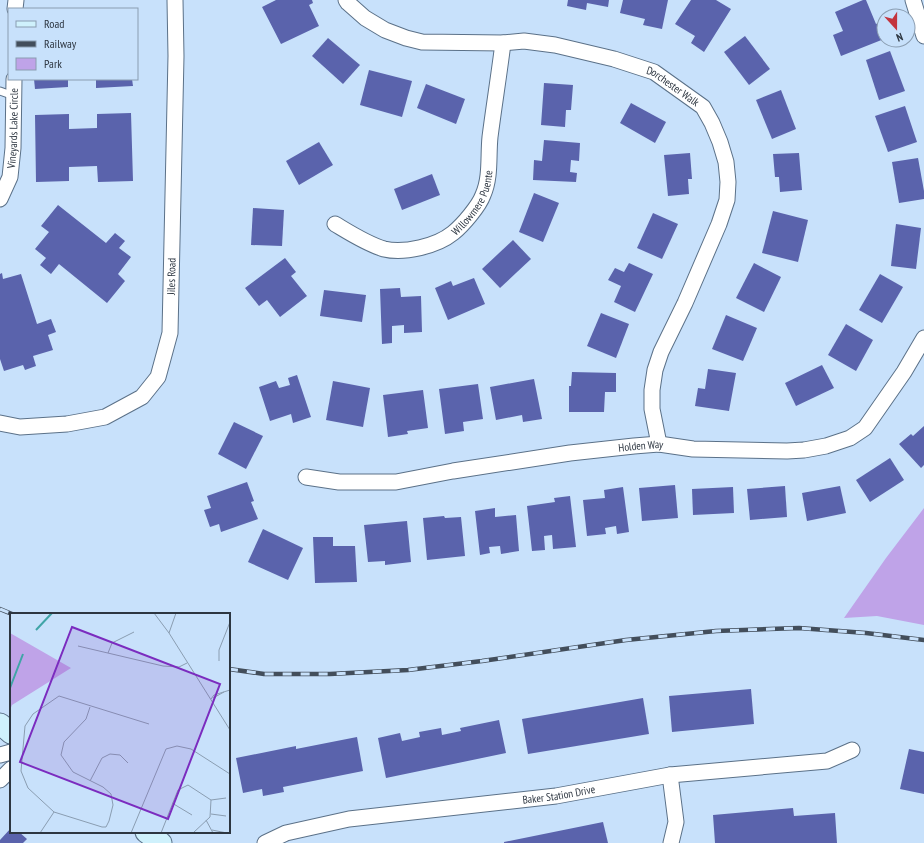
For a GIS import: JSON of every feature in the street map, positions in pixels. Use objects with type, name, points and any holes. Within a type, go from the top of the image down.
[{"type":"main road","points":[[0,724],[10,732]]},
{"type":"main road","points":[[147,833],[161,843]]},
{"type":"street","name":"Jiles Road","points":[[0,423],[20,427],[67,424],[105,417],[142,397],[158,377],[170,333],[176,64],[175,0]]},
{"type":"street","name":"Dorchester Walk","points":[[346,0],[365,18],[385,30],[422,42],[503,44],[524,41],[555,45],[614,59],[654,72],[703,107],[720,142],[726,162],[728,182],[727,200],[719,224],[685,303],[661,352],[655,370],[652,390],[652,409],[659,444]]},
{"type":"street","points":[[913,0],[924,36]]},
{"type":"street","name":"Willowmere Puente","points":[[335,224],[372,244],[384,249],[396,251],[424,246],[440,240],[454,232],[476,208],[484,194],[488,176],[490,138],[503,44]]},
{"type":"street","name":"Vineyards Lake Circle","points":[[0,199],[10,177],[13,148],[7,94],[14,80]]},
{"type":"street","name":"Holden Way","points":[[306,477],[339,482],[396,482],[453,471],[570,454],[659,444],[693,448],[787,452],[826,446],[850,438],[866,428],[904,372],[924,338]]},
{"type":"street","name":"Baker Station Drive","points":[[266,843],[286,834],[349,819],[556,796],[670,775],[827,761],[852,750]]},
{"type":"street","points":[[0,755],[10,753]]},
{"type":"street","points":[[0,780],[10,770]]},
{"type":"street","points":[[670,775],[676,822],[671,843]]},
{"type":"green space","points":[[924,508],[924,625],[877,616],[844,618],[886,558]]},
{"type":"building","points":[[276,0],[312,0],[313,3],[309,5],[319,26],[281,44],[262,7]]},
{"type":"building","points":[[568,0],[609,0],[608,7],[587,3],[586,10],[567,6]]},
{"type":"building","points":[[623,0],[668,0],[662,29],[643,25],[645,19],[620,13]]},
{"type":"building","points":[[691,0],[716,0],[731,9],[704,52],[691,43],[695,36],[675,24]]},
{"type":"building","points":[[866,0],[876,24],[876,42],[841,56],[833,35],[843,31],[835,12]]},
{"type":"building","points":[[745,36],[770,69],[749,85],[724,52]]},
{"type":"building","points":[[328,38],[360,65],[343,84],[312,56]]},
{"type":"building","points":[[890,51],[905,91],[879,100],[866,60]]},
{"type":"building","points":[[369,70],[412,81],[402,117],[360,105]]},
{"type":"building","points":[[34,80],[68,80],[68,87],[35,89]]},
{"type":"building","points":[[96,80],[132,80],[133,86],[96,88]]},
{"type":"building","points":[[544,83],[573,85],[571,110],[566,110],[565,127],[541,125]]},
{"type":"building","points":[[426,84],[465,99],[456,124],[417,108]]},
{"type":"building","points":[[781,90],[796,129],[772,139],[756,100]]},
{"type":"building","points":[[631,103],[666,122],[655,143],[620,123]]},
{"type":"building","points":[[905,106],[917,142],[888,152],[875,116]]},
{"type":"building","points":[[131,113],[133,181],[98,182],[97,166],[69,167],[69,181],[36,182],[35,115],[69,114],[69,129],[97,128],[97,114]]},
{"type":"building","points":[[544,140],[580,143],[579,161],[571,160],[570,172],[577,173],[576,182],[533,180],[534,160],[542,161]]},
{"type":"building","points":[[319,142],[333,165],[299,185],[286,161]]},
{"type":"building","points":[[690,153],[692,179],[688,179],[689,194],[668,196],[664,155]]},
{"type":"building","points":[[799,153],[802,190],[780,192],[779,177],[775,177],[773,154]]},
{"type":"building","points":[[918,158],[924,199],[899,203],[892,162]]},
{"type":"building","points":[[432,174],[440,195],[402,210],[394,189]]},
{"type":"building","points":[[534,193],[559,203],[543,242],[519,232]]},
{"type":"building","points":[[58,205],[106,243],[115,233],[125,241],[119,248],[131,257],[118,274],[125,281],[107,303],[59,264],[51,274],[40,265],[46,258],[35,249],[49,232],[41,226]]},
{"type":"building","points":[[253,208],[284,210],[282,246],[251,245]]},
{"type":"building","points":[[773,211],[808,220],[798,262],[762,253]]},
{"type":"building","points":[[653,213],[678,224],[662,259],[637,248]]},
{"type":"building","points":[[896,224],[921,228],[916,269],[891,266]]},
{"type":"building","points":[[513,240],[531,259],[500,288],[482,269]]},
{"type":"building","points":[[285,258],[296,272],[291,276],[307,296],[280,317],[267,300],[259,306],[245,288]]},
{"type":"building","points":[[629,263],[653,274],[635,312],[614,302],[621,286],[608,280],[615,268],[624,272]]},
{"type":"building","points":[[754,263],[781,277],[764,312],[736,298]]},
{"type":"building","points":[[2,273],[3,279],[21,274],[37,324],[51,319],[56,332],[48,335],[53,350],[33,356],[36,366],[25,370],[23,365],[4,371],[0,359],[0,274]]},
{"type":"building","points":[[880,274],[903,287],[882,323],[859,310]]},
{"type":"building","points":[[474,278],[485,304],[448,320],[435,288],[451,281],[453,286]]},
{"type":"building","points":[[400,288],[401,297],[421,296],[422,332],[404,333],[404,325],[392,326],[392,343],[382,344],[380,289]]},
{"type":"building","points":[[324,290],[366,295],[362,322],[320,316]]},
{"type":"building","points":[[601,313],[629,324],[616,358],[587,346]]},
{"type":"building","points":[[726,315],[757,328],[743,361],[712,349]]},
{"type":"building","points":[[846,324],[873,340],[856,371],[828,355]]},
{"type":"building","points":[[822,365],[834,388],[796,406],[785,383]]},
{"type":"building","points":[[708,369],[736,373],[729,411],[695,406],[698,388],[705,389]]},
{"type":"building","points":[[572,372],[616,373],[616,392],[605,392],[604,412],[569,412],[569,386],[571,386]]},
{"type":"building","points":[[297,375],[311,417],[293,423],[291,414],[270,421],[259,387],[276,381],[279,388],[290,385],[288,378]]},
{"type":"building","points":[[534,379],[542,419],[523,422],[522,415],[496,420],[490,387]]},
{"type":"building","points":[[333,381],[370,388],[363,427],[326,420]]},
{"type":"building","points":[[478,384],[483,419],[463,422],[464,431],[445,434],[439,389]]},
{"type":"building","points":[[423,390],[428,428],[407,431],[408,434],[388,437],[383,395]]},
{"type":"building","points":[[234,422],[263,436],[246,469],[218,454]]},
{"type":"building","points":[[924,426],[924,465],[921,468],[899,444],[911,434],[913,436]]},
{"type":"building","points":[[890,458],[904,480],[870,502],[856,480]]},
{"type":"building","points":[[247,482],[254,501],[251,502],[258,519],[221,532],[219,524],[210,527],[204,510],[211,508],[207,496]]},
{"type":"building","points":[[675,485],[678,518],[642,521],[639,488]]},
{"type":"building","points":[[785,486],[787,517],[750,520],[747,489]]},
{"type":"building","points":[[840,486],[846,513],[807,521],[802,493]]},
{"type":"building","points":[[623,487],[629,532],[617,534],[616,526],[605,528],[606,534],[587,536],[583,500],[605,498],[604,490]]},
{"type":"building","points":[[733,487],[734,513],[693,515],[692,489]]},
{"type":"building","points":[[570,496],[576,547],[553,549],[552,535],[544,536],[545,550],[532,551],[527,506],[555,502],[554,498]]},
{"type":"building","points":[[495,508],[495,517],[516,515],[519,551],[501,554],[500,546],[489,547],[490,553],[480,555],[475,511]]},
{"type":"building","points":[[444,516],[445,518],[461,517],[465,556],[427,560],[423,518]]},
{"type":"building","points":[[407,521],[411,562],[385,565],[385,561],[368,562],[364,525]]},
{"type":"building","points":[[263,529],[303,548],[288,580],[248,562]]},
{"type":"building","points":[[313,537],[333,537],[333,546],[355,546],[357,582],[315,583]]},
{"type":"building","points":[[751,689],[754,724],[672,732],[669,696]]},
{"type":"building","points":[[643,698],[649,734],[528,754],[522,719]]},
{"type":"building","points":[[499,720],[506,753],[386,778],[378,738],[400,733],[402,741],[420,737],[419,732],[441,728],[442,735],[461,731],[460,728]]},
{"type":"building","points":[[357,737],[363,771],[283,787],[284,792],[263,796],[262,789],[243,793],[236,758],[296,746],[296,749]]},
{"type":"building","points":[[909,749],[924,752],[924,794],[900,789]]},
{"type":"building","points":[[793,808],[794,816],[835,813],[837,843],[715,843],[713,815]]},
{"type":"building","points":[[603,822],[608,843],[504,843],[504,842]]},
{"type":"building","points":[[10,829],[10,833],[20,833],[27,839],[23,843],[0,843],[0,840]]},
{"type":"railway","points":[[0,609],[10,613]]},
{"type":"railway","points":[[230,669],[264,674],[330,674],[408,670],[626,640],[716,631],[799,628],[866,633],[924,640]]}]
